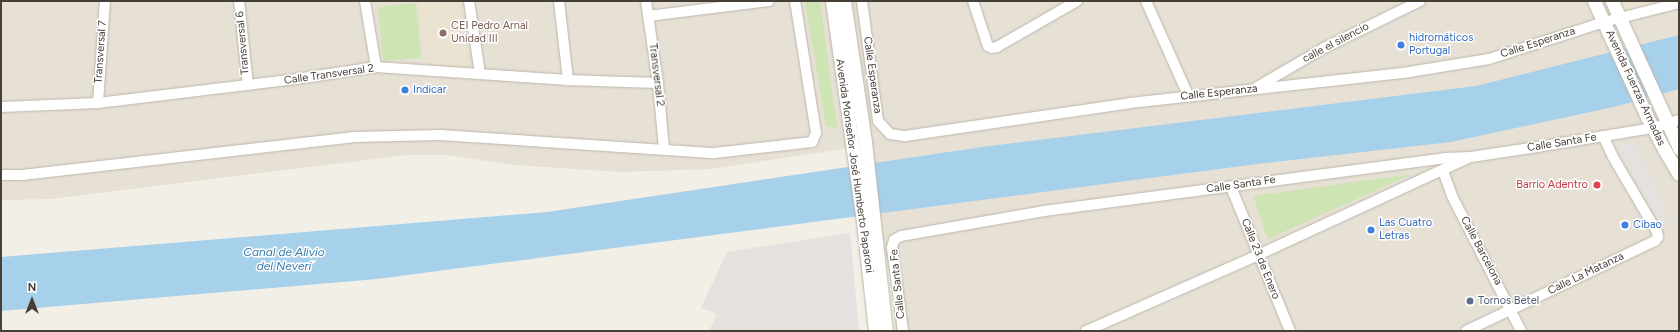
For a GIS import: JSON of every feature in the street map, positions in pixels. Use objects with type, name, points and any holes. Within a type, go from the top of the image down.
[{"type":"street","name":"Transversal 7","points":[[98,103],[105,1]]},
{"type":"street","name":"Transversal 6","points":[[239,1],[248,85]]},
{"type":"street","points":[[365,1],[376,68]]},
{"type":"street","points":[[469,1],[480,74]]},
{"type":"street","points":[[559,1],[568,80]]},
{"type":"street","name":"Transversal 2","points":[[646,1],[658,83],[664,149]]},
{"type":"street","points":[[648,16],[769,1]]},
{"type":"street","points":[[1,175],[22,175],[353,137],[440,135],[714,153],[812,142],[816,133],[795,1]]},
{"type":"street","name":"Avenida Monseñor José Humberto Paparoni","points":[[832,1],[858,144],[886,331]]},
{"type":"street","name":"Avenida Monseñor José Humberto Paparoni","points":[[844,1],[858,144]]},
{"type":"street","name":"Calle Esperanza","points":[[862,1],[878,121],[890,134],[905,136],[1130,103],[1409,72],[1488,59],[1679,3]]},
{"type":"street","points":[[973,1],[988,46],[992,48],[997,47],[1077,1]]},
{"type":"street","points":[[1146,1],[1189,96]]},
{"type":"street","name":"calle el silencio","points":[[1254,89],[1324,48],[1420,1]]},
{"type":"street","name":"Avenida Fuerzas Armadas","points":[[1594,1],[1650,122],[1679,174]]},
{"type":"street","name":"Avenida Fuerzas Armadas","points":[[1612,1],[1670,121],[1679,148]]},
{"type":"street","name":"Calle Transversal 2","points":[[1,107],[98,103],[376,68],[568,80],[658,83]]},
{"type":"street","name":"Calle Santa Fe","points":[[903,331],[892,248],[894,240],[902,236],[1044,211],[1445,158],[1471,157],[1603,136],[1650,122],[1670,121]]},
{"type":"street","name":"Calle La Matanza","points":[[1466,331],[1655,241],[1658,237],[1657,232],[1613,157],[1603,136]]},
{"type":"street","points":[[1086,331],[1258,256],[1471,157]]},
{"type":"street","name":"Calle Barcelona","points":[[1442,171],[1452,196],[1512,310],[1521,331]]},
{"type":"street","name":"Calle 23 de Enero","points":[[1231,186],[1258,256],[1290,331]]},
{"type":"street","name":"Avenida Monseñor José Humberto Paparoni","points":[[869,222],[875,331]]},
{"type":"shaded area","points":[[1,1],[1679,1],[1679,331],[895,331],[894,296],[864,146],[711,169],[622,172],[513,165],[448,155],[407,155],[50,199],[1,200]]},
{"type":"shaded area","name":"CEI Pedro Arnal Unidad III","points":[[460,1],[468,67],[426,64],[418,2]]},
{"type":"shaded area","points":[[1620,1],[1669,1],[1624,11]]},
{"type":"shaded area","points":[[1635,142],[1669,220],[1660,226],[1617,146]]},
{"type":"shaded area","points":[[850,233],[859,331],[709,331],[717,314],[701,308],[727,252]]},
{"type":"green space","points":[[805,1],[820,1],[837,128],[826,126]]},
{"type":"green space","points":[[416,3],[421,58],[383,61],[378,7]]},
{"type":"green space","points":[[1412,174],[1268,239],[1253,196]]},
{"type":"water","name":"Canal de Alivio del Neverí","points":[[1679,35],[1679,89],[1618,106],[1451,142],[1257,164],[377,279],[1,311],[1,257],[547,212],[982,147],[1476,86]]},
{"type":"place","name":"CEI Pedro Arnal Unidad III","points":[[443,33]]},
{"type":"place","name":"hidromáticos Portugal","points":[[1401,45]]},
{"type":"place","name":"Indicar","points":[[405,90]]},
{"type":"place","name":"Barrio Adentro","points":[[1597,185]]},
{"type":"place","name":"Cibao","points":[[1625,225]]},
{"type":"place","name":"Las Cuatro Letras","points":[[1371,230]]},
{"type":"place","name":"Tornos Betel","points":[[1470,301]]}]
